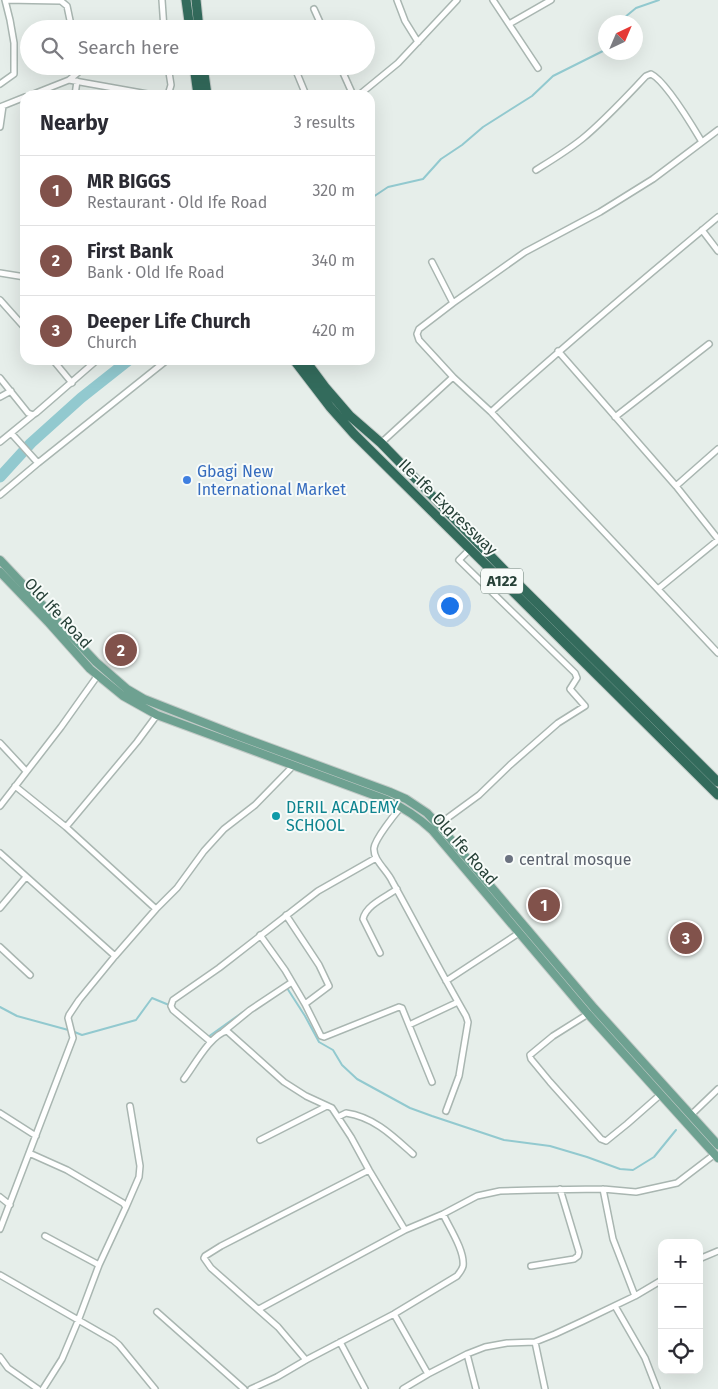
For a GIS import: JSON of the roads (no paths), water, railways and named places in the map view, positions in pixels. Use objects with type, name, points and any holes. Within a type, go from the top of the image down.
[{"type":"highway","points":[[186,0],[189,20]]},
{"type":"highway","points":[[196,0],[198,20]]},
{"type":"highway","points":[[195,75],[197,90]]},
{"type":"highway","points":[[204,75],[206,90]]},
{"type":"highway","name":"Ile-Ife Expressway","points":[[298,365],[324,401],[354,434],[718,795]]},
{"type":"highway","name":"Ile-Ife Expressway","points":[[309,365],[350,416],[381,443],[509,575],[718,782]]},
{"type":"main road","name":"Old Ife Road","points":[[1,562],[96,662],[128,689],[144,699],[294,766],[386,800],[422,820],[519,933],[594,1008],[718,1145]]},
{"type":"main road","name":"Old Ife Road","points":[[0,572],[98,675],[122,696],[157,715],[390,792],[406,799],[423,810],[438,824],[556,970],[588,1014],[716,1156]]},
{"type":"street","points":[[0,84],[14,74],[14,43],[5,0],[61,1],[67,6],[70,20]]},
{"type":"street","points":[[162,0],[163,20]]},
{"type":"street","points":[[397,0],[405,21],[418,42]]},
{"type":"street","points":[[366,90],[398,63],[457,0]]},
{"type":"street","points":[[493,0],[538,68]]},
{"type":"street","points":[[509,24],[551,0]]},
{"type":"street","points":[[314,9],[320,20]]},
{"type":"street","points":[[536,170],[581,139],[614,110],[646,76],[651,74],[656,76],[669,93],[702,142]]},
{"type":"street","points":[[43,90],[69,80],[75,75]]},
{"type":"street","points":[[169,75],[171,85],[170,90]]},
{"type":"street","points":[[298,75],[304,90]]},
{"type":"street","points":[[344,75],[351,90]]},
{"type":"street","points":[[69,80],[125,90]]},
{"type":"street","points":[[76,90],[77,81]]},
{"type":"street","points":[[0,127],[1,106],[20,99]]},
{"type":"street","points":[[718,130],[653,179],[600,212],[525,252],[453,303],[419,329],[417,334],[420,340],[453,377],[491,412],[718,652]]},
{"type":"street","points":[[491,412],[558,352],[718,217]]},
{"type":"street","points":[[702,230],[718,252]]},
{"type":"street","points":[[432,262],[453,303]]},
{"type":"street","points":[[0,273],[20,275]]},
{"type":"street","points":[[0,300],[20,322]]},
{"type":"street","points":[[615,417],[709,344]]},
{"type":"street","points":[[558,352],[676,486],[718,539],[658,589]]},
{"type":"street","points":[[57,365],[72,382]]},
{"type":"street","points":[[0,442],[12,434],[91,365]]},
{"type":"street","points":[[0,495],[36,462],[161,365]]},
{"type":"street","points":[[381,443],[453,377]]},
{"type":"street","points":[[0,378],[28,413],[33,415]]},
{"type":"street","points":[[0,397],[11,391]]},
{"type":"street","points":[[12,434],[36,462]]},
{"type":"street","points":[[676,486],[718,449]]},
{"type":"street","points":[[438,824],[479,795],[558,723],[585,706],[570,689],[577,678],[575,673],[459,560],[470,549]]},
{"type":"street","points":[[0,806],[61,727],[98,675]]},
{"type":"street","points":[[66,827],[138,742],[157,715]]},
{"type":"street","points":[[0,743],[26,771]]},
{"type":"street","points":[[0,1229],[73,1038],[68,1018],[78,1000],[114,956],[177,888],[224,829],[255,805],[294,766]]},
{"type":"street","points":[[15,786],[66,827],[156,909]]},
{"type":"street","points":[[401,807],[376,840],[374,848],[376,858],[391,878],[468,1022],[459,1076],[446,1110]]},
{"type":"street","points":[[0,853],[114,956]]},
{"type":"street","points":[[211,1042],[173,1010],[170,1006],[173,1000],[219,968],[318,891],[376,858]]},
{"type":"street","points":[[0,908],[26,877]]},
{"type":"street","points":[[380,953],[363,920],[364,915],[368,909],[397,889]]},
{"type":"street","points":[[286,915],[319,965],[329,986],[305,1004]]},
{"type":"street","points":[[446,981],[519,933]]},
{"type":"street","points":[[260,936],[285,970],[321,1036],[324,1037],[399,1007],[402,1008],[432,1082]]},
{"type":"street","points":[[0,947],[30,975]]},
{"type":"street","points":[[184,1079],[211,1042],[222,1032],[250,1010],[292,982]]},
{"type":"street","points":[[409,1026],[458,1002]]},
{"type":"street","points":[[588,1014],[552,1036],[532,1052],[530,1056],[550,1082],[601,1139],[606,1142],[660,1094]]},
{"type":"street","points":[[222,1032],[227,1031],[284,1082],[306,1096],[332,1108],[405,1230]]},
{"type":"street","points":[[690,1115],[718,1089]]},
{"type":"street","points":[[43,1389],[62,1359],[99,1265],[139,1177],[140,1166],[130,1106]]},
{"type":"street","points":[[260,1140],[327,1106]]},
{"type":"street","points":[[0,1113],[36,1136]]},
{"type":"street","points":[[338,1117],[346,1113],[364,1117],[385,1130],[413,1154]]},
{"type":"street","points":[[29,1154],[67,1170],[124,1203],[126,1207]]},
{"type":"street","points":[[259,1309],[405,1230],[443,1214],[477,1196],[490,1192],[510,1190],[603,1189],[636,1192],[678,1183],[716,1156]]},
{"type":"street","points":[[306,1360],[287,1336],[211,1268],[205,1261],[205,1256],[369,1170]]},
{"type":"street","points":[[531,1266],[574,1259],[578,1256],[579,1252],[560,1189]]},
{"type":"street","points":[[603,1189],[613,1239],[635,1296]]},
{"type":"street","points":[[0,1197],[10,1205]]},
{"type":"street","points":[[251,1389],[394,1314],[452,1280],[461,1271],[463,1266],[462,1257],[443,1214]]},
{"type":"street","points":[[45,1236],[99,1265]]},
{"type":"street","points":[[703,1257],[718,1251]]},
{"type":"street","points":[[0,1275],[119,1345],[155,1389]]},
{"type":"street","points":[[407,1388],[428,1374],[467,1354],[492,1345],[535,1342],[584,1322],[658,1282]]},
{"type":"street","points":[[614,1306],[645,1358],[657,1389]]},
{"type":"street","points":[[157,1312],[244,1389]]},
{"type":"street","points":[[394,1314],[428,1374]]},
{"type":"street","points":[[340,1342],[365,1389]]},
{"type":"street","points":[[535,1342],[545,1389]]},
{"type":"street","points":[[467,1354],[476,1389]]},
{"type":"street","points":[[0,1357],[8,1368],[38,1389]]},
{"type":"waterway","points":[[628,15],[636,8],[659,0]]},
{"type":"waterway","points":[[375,196],[388,187],[423,179],[441,159],[462,145],[483,127],[532,96],[553,76],[598,54]]},
{"type":"waterway","points":[[0,477],[31,443],[81,398],[123,365]]},
{"type":"waterway","points":[[287,988],[319,1042],[333,1050],[342,1065],[357,1079],[410,1108],[504,1140],[550,1146],[620,1169],[633,1170],[654,1157],[676,1130]]},
{"type":"waterway","points":[[0,1007],[17,1016],[82,1035],[136,1020],[152,998],[169,1005]]},
{"type":"waterway","points":[[208,1037],[243,1012]]},
{"type":"place","name":"Gbagi New International Market","points":[[187,480]]},
{"type":"place","name":"First Bank","points":[[121,650]]},
{"type":"place","name":"DERIL ACADEMY SCHOOL","points":[[276,816]]},
{"type":"place","name":"central mosque","points":[[509,859]]},
{"type":"place","name":"MR BIGGS","points":[[544,905]]},
{"type":"place","name":"Deeper Life Church","points":[[686,938]]}]
